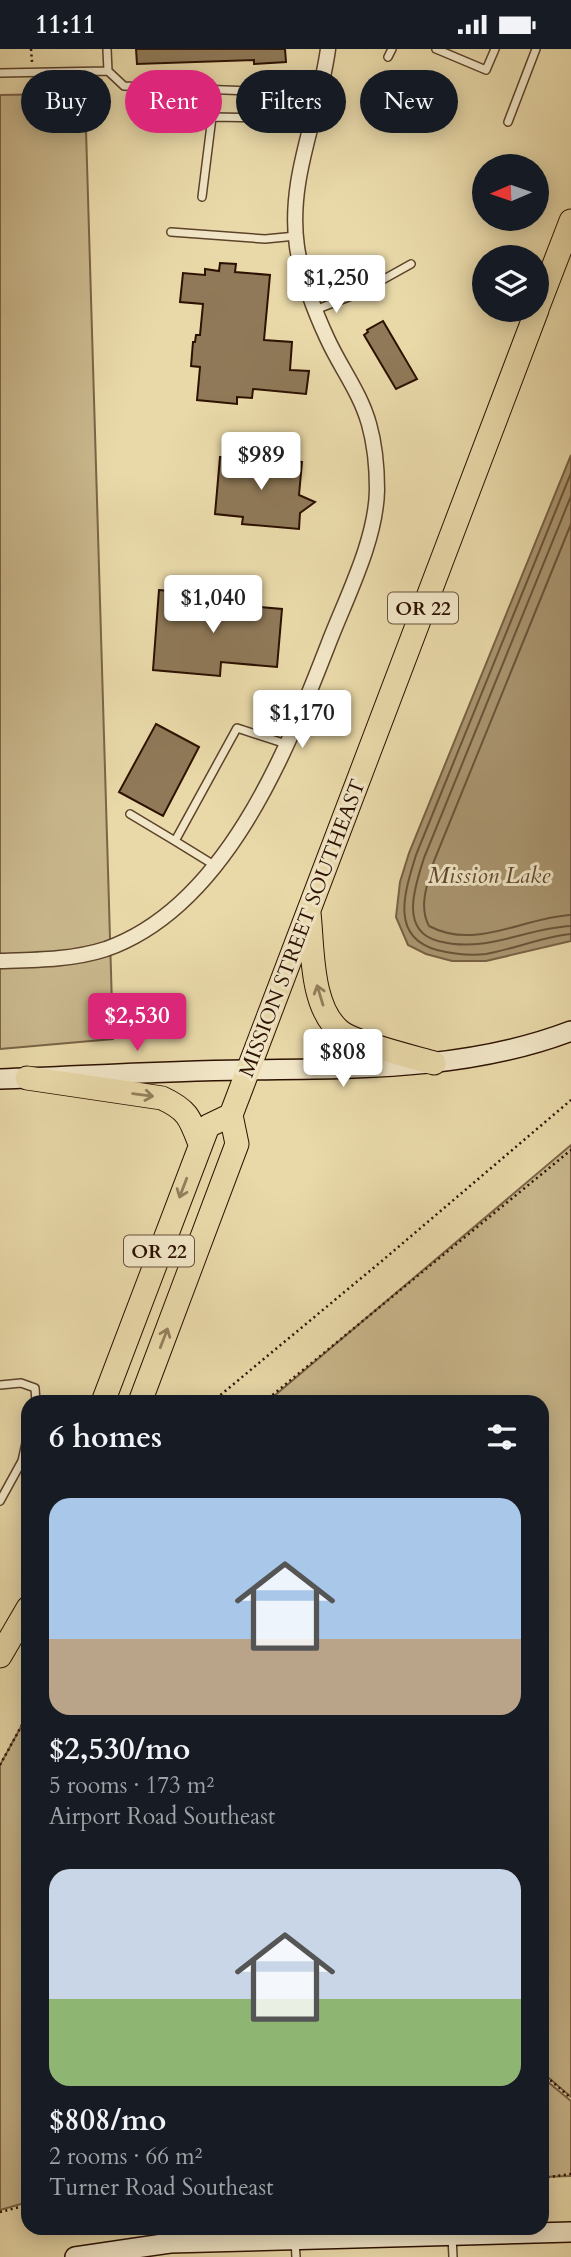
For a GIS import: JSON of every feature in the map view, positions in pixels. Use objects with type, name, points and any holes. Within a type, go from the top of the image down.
[{"type":"highway","name":"MISSION STREET SOUTHEAST","points":[[549,278],[571,221]]},
{"type":"highway","name":"MISSION STREET SOUTHEAST","points":[[143,1395],[237,1145],[231,1115],[532,322]]},
{"type":"highway","name":"OR 22","points":[[309,907],[317,987],[328,1017],[341,1033],[434,1063]]},
{"type":"highway","points":[[27,1078],[162,1098],[179,1106],[188,1115],[200,1144]]},
{"type":"highway","name":"OR 22","points":[[106,1395],[208,1126],[231,1115]]},
{"type":"highway","points":[[0,1656],[21,1620]]},
{"type":"main road","points":[[0,1079],[393,1067],[505,1051],[571,1031]]},
{"type":"main road","points":[[549,2233],[571,2232]]},
{"type":"main road","points":[[75,2257],[145,2245],[295,2248],[453,2235]]},
{"type":"street","points":[[324,70],[328,49]]},
{"type":"street","points":[[0,961],[50,960],[84,955],[120,943],[142,931],[180,903],[228,849],[269,781],[306,701],[359,565],[376,507],[376,453],[368,421],[354,386],[327,339],[315,310],[298,250],[296,194],[308,133]]},
{"type":"lane","points":[[107,49],[108,70]]},
{"type":"lane","points":[[436,49],[486,70],[495,49]]},
{"type":"lane","points":[[508,122],[536,49]]},
{"type":"lane","points":[[0,73],[21,73]]},
{"type":"lane","points":[[111,74],[124,86],[236,90]]},
{"type":"lane","points":[[202,197],[212,117],[236,117]]},
{"type":"lane","points":[[171,232],[265,239],[296,236]]},
{"type":"lane","points":[[315,310],[359,293],[411,264]]},
{"type":"lane","points":[[175,841],[237,728],[286,744]]},
{"type":"lane","points":[[130,814],[214,865]]},
{"type":"lane","points":[[0,1385],[21,1383],[35,1388],[36,1395]]},
{"type":"lane","points":[[0,1501],[21,1463]]},
{"type":"lane","points":[[453,2235],[453,2257]]},
{"type":"path","points":[[31,49],[32,62]]},
{"type":"path","points":[[220,1395],[571,1100]]},
{"type":"path","points":[[273,1395],[571,1150]]},
{"type":"path","points":[[0,1765],[21,1727]]},
{"type":"path","points":[[549,2079],[571,2098]]},
{"type":"path","points":[[549,2177],[571,2174]]},
{"type":"path","points":[[0,2212],[21,2207]]},
{"type":"shaded area","points":[[0,95],[21,95],[21,133],[86,133],[113,1039],[0,1049]]},
{"type":"shaded area","points":[[571,1145],[571,2097],[549,2078],[549,1395],[275,1395]]},
{"type":"shaded area","points":[[21,1727],[21,2204],[0,2210],[0,1765]]},
{"type":"shaded area","points":[[549,2083],[571,2101],[571,2176],[549,2177]]},
{"type":"water","name":"Mission Lake","points":[[571,455],[571,941],[486,961],[452,961],[426,954],[408,945],[396,917],[400,882],[409,853]]},
{"type":"building","points":[[136,49],[285,49],[286,62],[254,64],[254,60],[137,64]]},
{"type":"building","points":[[220,263],[236,264],[235,272],[270,275],[264,340],[292,342],[290,370],[309,371],[306,394],[253,389],[252,398],[237,397],[237,404],[197,400],[200,367],[191,366],[193,342],[196,335],[200,335],[203,304],[180,302],[183,273],[205,275],[205,269],[219,271]]},
{"type":"building","points":[[383,321],[417,379],[396,389],[364,335],[367,330]]},
{"type":"building","points":[[220,457],[302,462],[299,495],[315,502],[300,513],[299,529],[242,524],[243,517],[215,514]]},
{"type":"building","points":[[159,590],[192,593],[192,601],[282,609],[277,667],[221,662],[220,676],[153,670]]},
{"type":"building","points":[[156,724],[199,747],[163,816],[119,792]]}]
